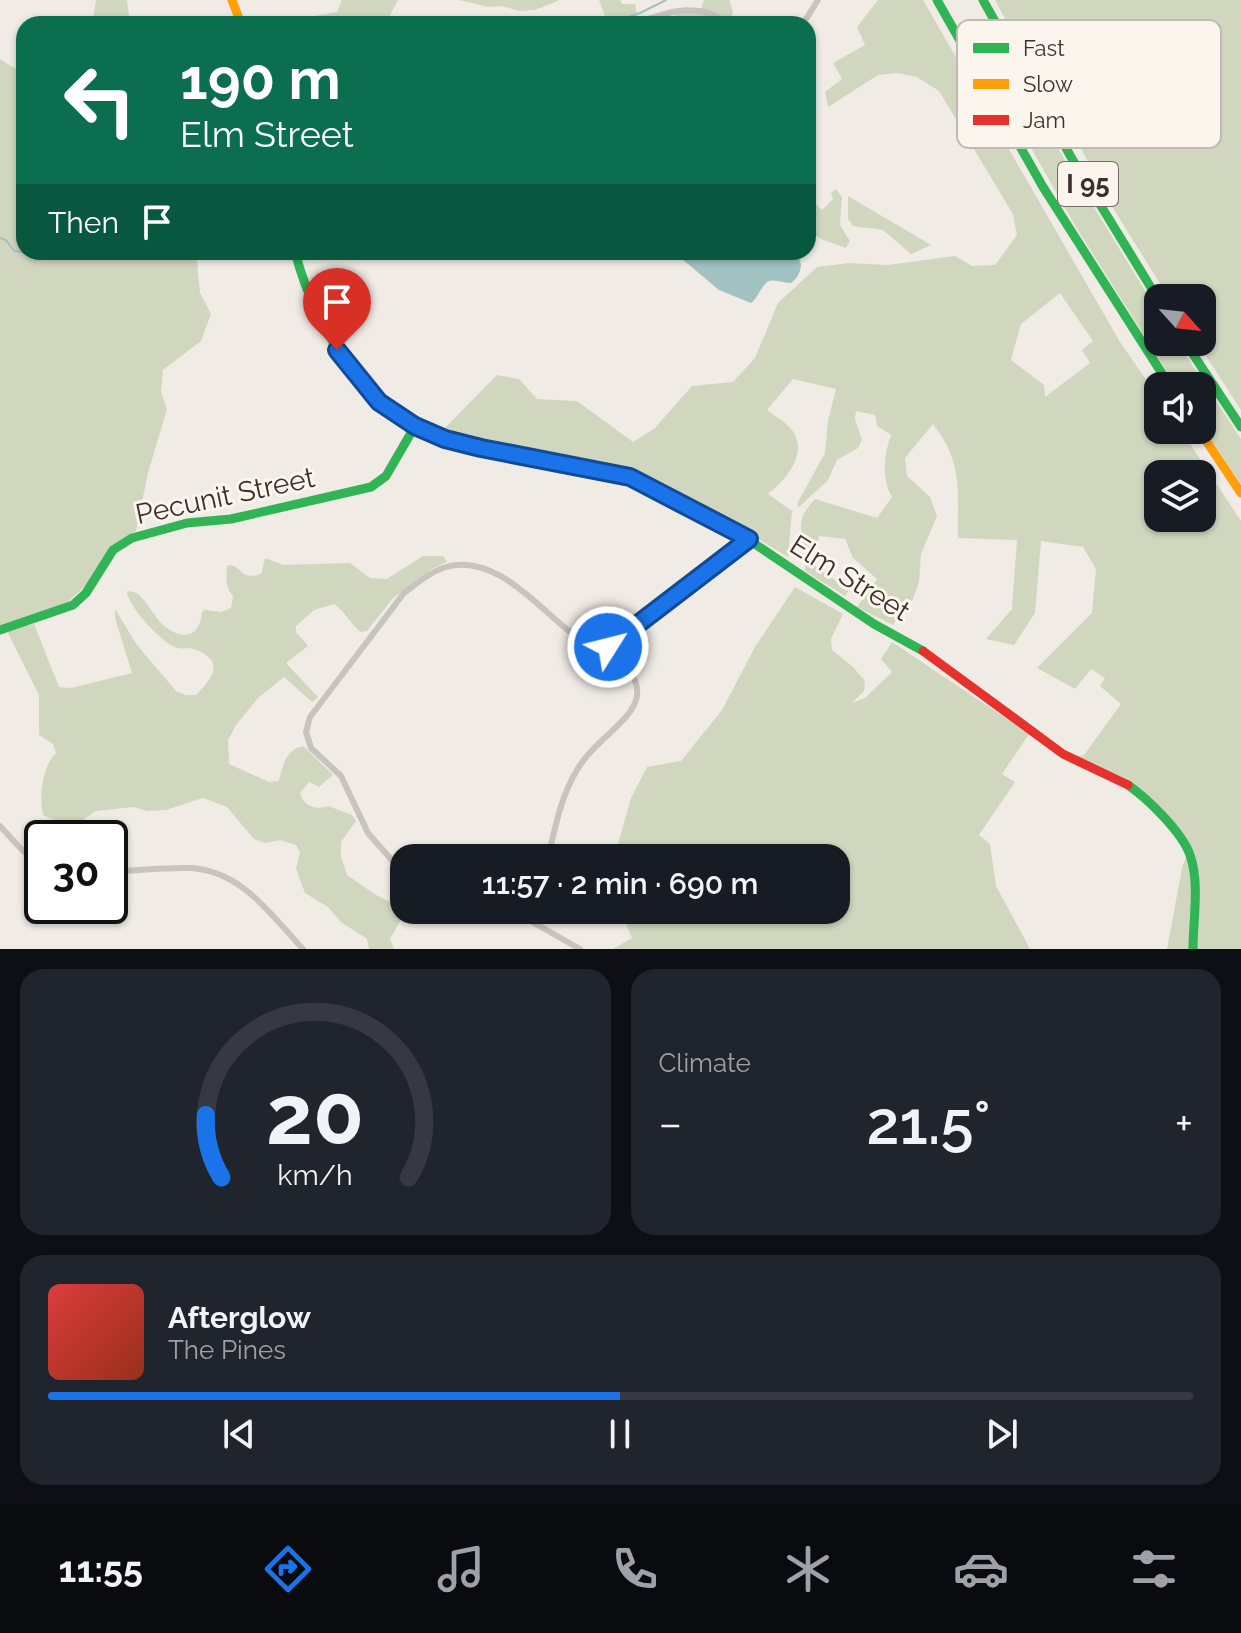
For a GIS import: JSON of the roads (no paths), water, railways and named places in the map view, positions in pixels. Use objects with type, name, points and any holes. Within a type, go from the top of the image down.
[{"type":"main road","name":"I 95","points":[[937,0],[957,35]]},
{"type":"main road","name":"I 95","points":[[983,0],[994,20]]},
{"type":"main road","name":"I 95","points":[[1021,148],[1161,372]]},
{"type":"main road","name":"I 95","points":[[1067,148],[1149,284]]},
{"type":"main road","name":"Elm Street","points":[[297,260],[309,302],[324,331],[379,402],[415,426],[445,439],[481,448],[630,477],[749,539],[874,624],[911,642],[1063,754],[1123,781],[1148,800],[1179,837],[1193,865],[1193,949]]},
{"type":"main road","points":[[1194,356],[1241,427]]},
{"type":"main road","name":"Pecunit Street","points":[[0,630],[73,605],[86,593],[113,550],[132,538],[187,523],[231,519],[371,487],[386,476],[415,426]]},
{"type":"main road","points":[[1208,444],[1241,493]]},
{"type":"street","points":[[655,16],[680,7],[699,5],[713,9],[720,16]]},
{"type":"street","points":[[608,647],[749,539]]},
{"type":"street","points":[[390,859],[376,844],[355,807],[348,786],[311,748],[306,732],[310,717],[404,593],[423,578],[445,568],[461,566],[480,569],[511,584],[578,638],[594,646],[608,647],[627,663],[633,676],[636,686],[633,706],[620,725],[582,762],[575,773],[552,844]]},
{"type":"street","points":[[0,826],[24,852]]},
{"type":"street","points":[[128,870],[191,868],[215,873],[245,888],[301,948]]},
{"type":"street","points":[[534,924],[580,949]]},
{"type":"water","points":[[683,260],[800,260],[801,269],[791,283],[769,281],[751,303],[719,290]]},
{"type":"waterway","points":[[631,16],[666,0]]},
{"type":"waterway","points":[[0,238],[16,251]]}]
